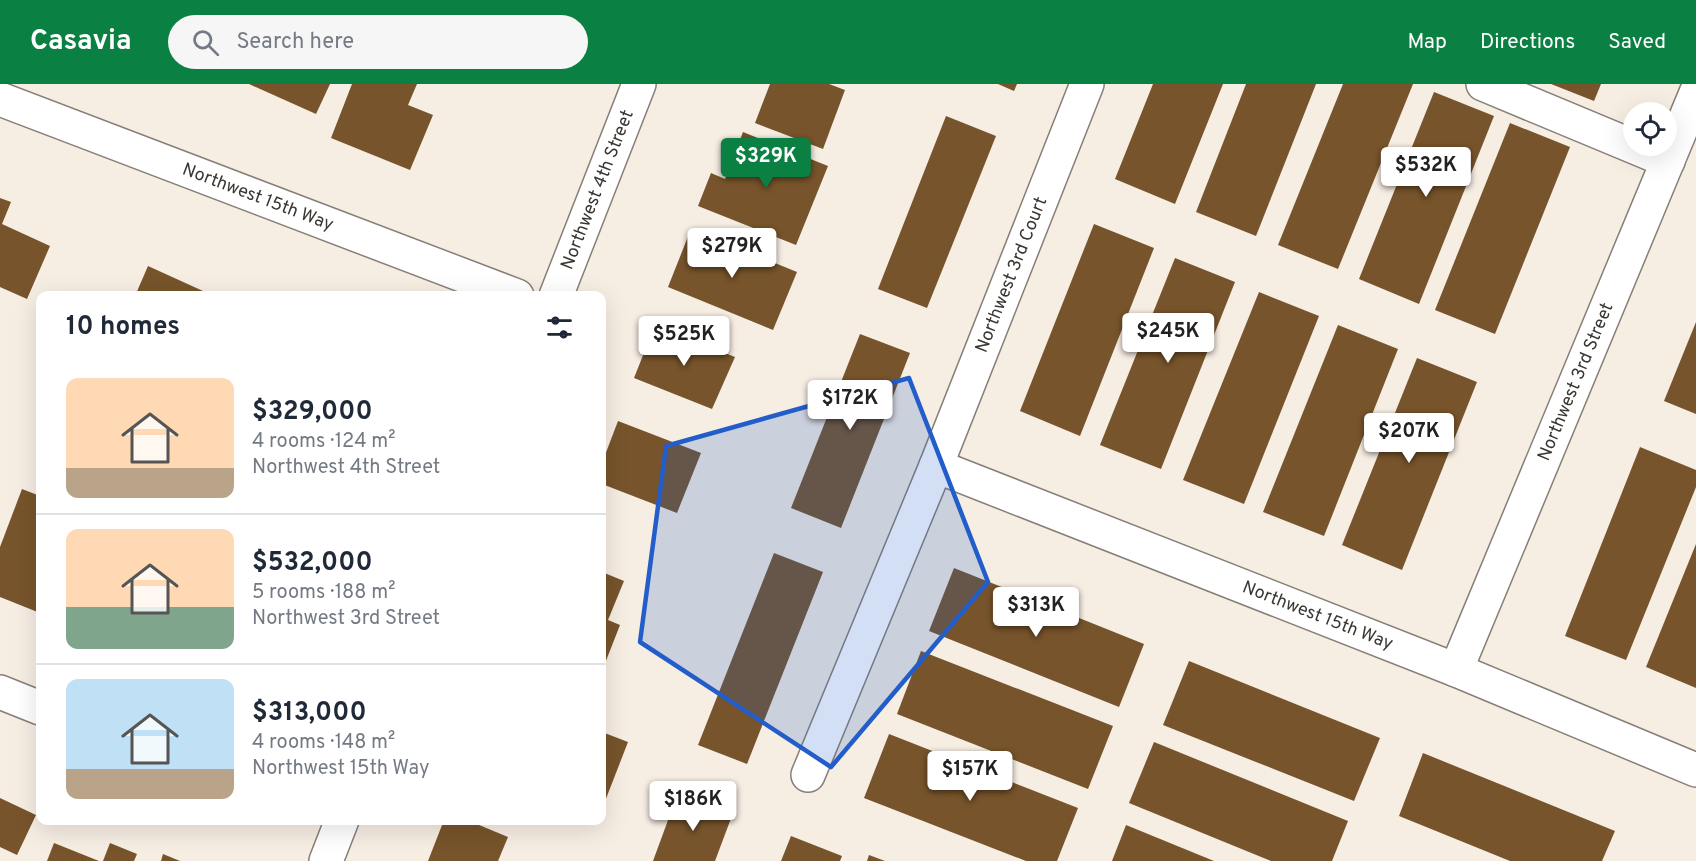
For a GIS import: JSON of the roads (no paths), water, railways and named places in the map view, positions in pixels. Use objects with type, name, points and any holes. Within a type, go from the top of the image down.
[{"type":"street","name":"Northwest 4th Street","points":[[558,291],[639,84]]},
{"type":"street","name":"Northwest 3rd Court","points":[[808,775],[936,466],[1087,84]]},
{"type":"street","points":[[1483,84],[1668,161]]},
{"type":"street","name":"Northwest 3rd Street","points":[[1456,670],[1696,93]]},
{"type":"street","name":"Northwest 15th Way","points":[[0,99],[504,291]]},
{"type":"street","name":"Northwest 15th Way","points":[[936,466],[1456,670],[1696,770]]},
{"type":"street","points":[[0,692],[36,706]]},
{"type":"street","points":[[326,861],[338,825]]}]
